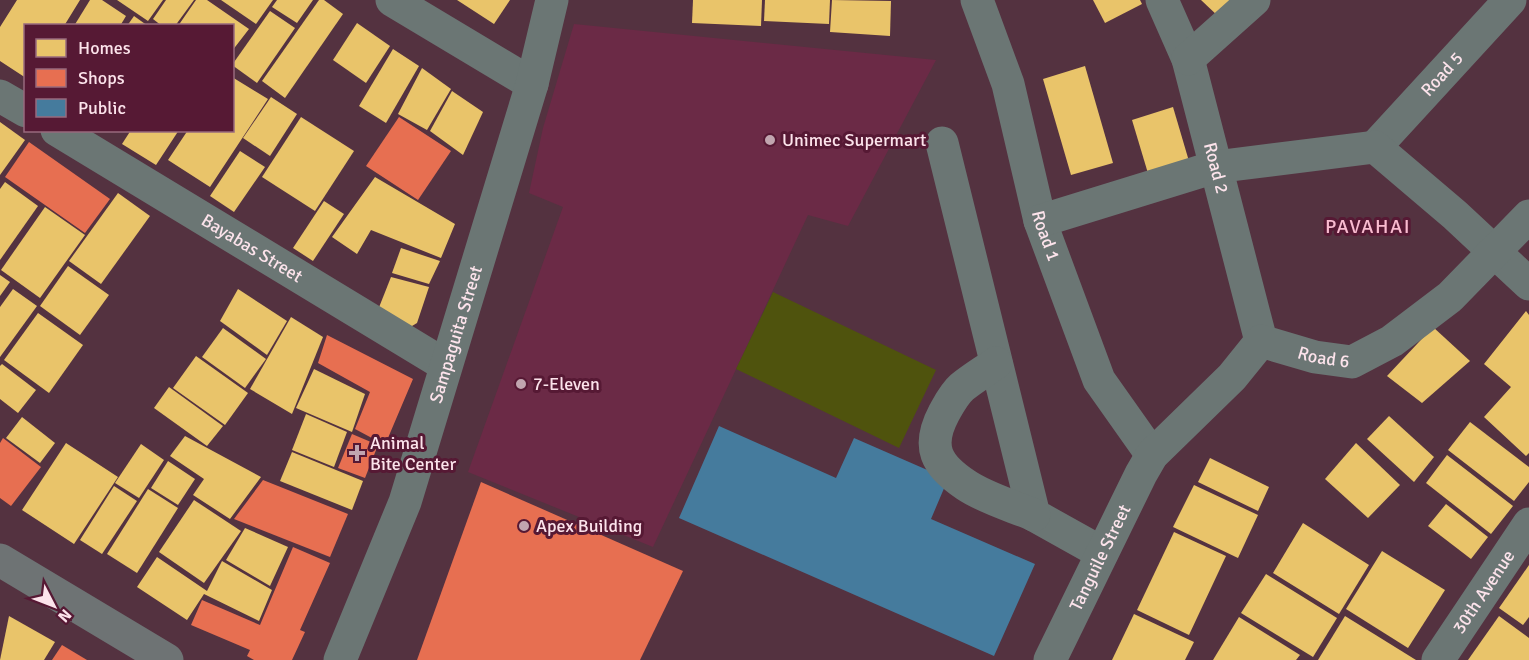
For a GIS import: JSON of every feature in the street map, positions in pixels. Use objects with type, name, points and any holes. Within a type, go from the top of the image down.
[{"type":"main road","points":[[0,560],[167,660]]},
{"type":"street","points":[[392,0],[532,84]]},
{"type":"street","name":"Sampaguita Street","points":[[340,660],[405,502],[532,84],[552,0]]},
{"type":"street","name":"Road 1","points":[[977,0],[1008,84],[1040,220],[1099,381],[1152,455]]},
{"type":"street","name":"Road 2","points":[[1162,0],[1188,59],[1261,340]]},
{"type":"street","points":[[1188,59],[1254,0]]},
{"type":"street","name":"Road 5","points":[[1375,147],[1510,0]]},
{"type":"street","points":[[0,96],[24,110]]},
{"type":"street","name":"Bayabas Street","points":[[60,132],[446,365]]},
{"type":"street","points":[[942,143],[1034,515]]},
{"type":"street","points":[[1040,220],[1215,167],[1375,147],[1529,284]]},
{"type":"street","name":"Road 6","points":[[1261,340],[1315,357],[1353,362],[1392,341],[1450,297],[1529,216]]},
{"type":"street","points":[[1152,455],[1232,377],[1261,340]]},
{"type":"street","points":[[996,363],[961,388],[951,401],[939,422],[934,438],[935,453],[947,470],[968,486],[1034,515],[1102,554]]},
{"type":"street","name":"Tanguile Street","points":[[1050,660],[1152,455]]},
{"type":"street","name":"30th Avenue","points":[[1438,660],[1529,524]]},
{"type":"shaded area","points":[[574,24],[936,60],[848,226],[808,215],[653,547],[468,472],[563,207],[529,193],[543,128]]},
{"type":"shaded area","points":[[773,292],[936,370],[899,448],[736,369]]},
{"type":"building: Homes","points":[[17,0],[80,0],[65,24],[24,24],[24,77],[0,61],[0,27]]},
{"type":"building: Homes","points":[[90,0],[102,0],[126,16],[121,24],[75,24]]},
{"type":"building: Homes","points":[[117,0],[163,0],[148,21]]},
{"type":"building: Homes","points":[[166,0],[194,0],[176,24],[159,24],[153,19]]},
{"type":"building: Homes","points":[[196,0],[207,0],[249,29],[234,48],[234,24],[179,24]]},
{"type":"building: Homes","points":[[221,0],[273,0],[256,24]]},
{"type":"building: Homes","points":[[277,0],[313,0],[297,23],[272,7]]},
{"type":"building: Homes","points":[[319,0],[324,0],[343,14],[285,98],[262,81]]},
{"type":"building: Homes","points":[[457,0],[510,0],[494,24]]},
{"type":"building: Homes","points":[[693,0],[762,0],[761,26],[692,23]]},
{"type":"building: Homes","points":[[765,0],[830,0],[829,24],[764,21]]},
{"type":"building: Homes","points":[[832,0],[891,1],[890,36],[830,32]]},
{"type":"building: Homes","points":[[1093,0],[1140,0],[1142,4],[1105,23]]},
{"type":"building: Homes","points":[[1201,0],[1236,0],[1220,18]]},
{"type":"building: Homes","points":[[270,11],[295,28],[257,83],[234,66],[234,62]]},
{"type":"building: Homes","points":[[134,16],[145,24],[128,24]]},
{"type":"building: Homes","points":[[357,23],[390,46],[366,83],[333,60]]},
{"type":"building: Homes","points":[[393,49],[419,66],[386,123],[359,106]]},
{"type":"building: Homes","points":[[1085,66],[1113,163],[1071,175],[1043,79]]},
{"type":"building: Homes","points":[[422,68],[451,89],[427,130],[398,114]]},
{"type":"building: Homes","points":[[234,78],[268,99],[210,187],[168,160],[187,132],[234,132]]},
{"type":"building: Homes","points":[[452,91],[483,112],[463,155],[430,131]]},
{"type":"building: Homes","points":[[271,97],[297,114],[270,156],[243,138]]},
{"type":"building: Homes","points":[[1173,107],[1191,168],[1150,180],[1132,120]]},
{"type":"building: Homes","points":[[301,117],[354,151],[315,211],[262,177]]},
{"type":"building: Homes","points":[[0,122],[25,140],[0,175]]},
{"type":"building: Homes","points":[[130,132],[178,132],[156,165],[122,144]]},
{"type":"building: Homes","points":[[240,151],[265,167],[234,212],[210,196]]},
{"type":"building: Homes","points":[[375,177],[455,224],[441,258],[371,230],[357,254],[332,237]]},
{"type":"building: Homes","points":[[5,182],[38,206],[0,260],[0,189]]},
{"type":"building: Homes","points":[[118,193],[150,216],[101,284],[69,261]]},
{"type":"building: Homes","points":[[324,201],[344,214],[313,261],[293,248]]},
{"type":"building: Homes","points":[[45,207],[85,235],[40,298],[1,270]]},
{"type":"building: Homes","points":[[401,248],[440,261],[429,284],[392,273]]},
{"type":"building: Homes","points":[[68,266],[109,295],[80,335],[40,306]]},
{"type":"building: Homes","points":[[0,275],[10,282],[0,296]]},
{"type":"building: Homes","points":[[391,277],[429,287],[417,323],[407,329],[376,315]]},
{"type":"building: Homes","points":[[13,289],[37,306],[0,357],[0,307]]},
{"type":"building: Homes","points":[[238,289],[287,321],[267,355],[220,321]]},
{"type":"building: Homes","points":[[1526,311],[1529,315],[1529,453],[1526,456],[1484,417],[1511,387],[1484,364]]},
{"type":"building: Homes","points":[[38,313],[83,345],[49,393],[4,360]]},
{"type":"building: Homes","points":[[291,317],[323,337],[292,414],[250,389]]},
{"type":"building: Homes","points":[[1433,327],[1470,361],[1422,403],[1387,376]]},
{"type":"building: Homes","points":[[223,328],[266,359],[245,388],[202,357]]},
{"type":"building: Homes","points":[[196,356],[248,393],[225,425],[173,388]]},
{"type":"building: Homes","points":[[2,364],[36,390],[18,413],[0,399],[0,366]]},
{"type":"building: Homes","points":[[314,369],[365,394],[352,432],[296,408]]},
{"type":"building: Homes","points":[[169,387],[223,426],[207,446],[154,408]]},
{"type":"building: Homes","points":[[306,414],[347,432],[334,467],[292,450]]},
{"type":"building: Homes","points":[[1389,416],[1434,457],[1414,482],[1367,439]]},
{"type":"building: Homes","points":[[22,417],[55,443],[40,463],[6,438]]},
{"type":"building: Homes","points":[[1470,422],[1529,467],[1529,482],[1514,501],[1448,450]]},
{"type":"building: Homes","points":[[185,436],[261,477],[230,519],[193,495],[204,479],[170,456]]},
{"type":"building: Homes","points":[[66,443],[118,477],[74,544],[22,510]]},
{"type":"building: Homes","points":[[1356,443],[1400,485],[1368,518],[1325,479]]},
{"type":"building: Homes","points":[[141,444],[164,460],[139,498],[115,483]]},
{"type":"building: Homes","points":[[292,452],[363,481],[352,510],[280,481]]},
{"type":"building: Homes","points":[[1447,455],[1513,506],[1491,534],[1426,483]]},
{"type":"building: Homes","points":[[1210,458],[1269,487],[1258,511],[1198,482]]},
{"type":"building: Homes","points":[[168,461],[195,479],[178,505],[151,488]]},
{"type":"building: Homes","points":[[1194,485],[1258,515],[1238,558],[1173,527]]},
{"type":"building: Homes","points":[[114,486],[137,501],[102,554],[80,540]]},
{"type":"building: Homes","points":[[148,489],[178,508],[137,573],[107,554]]},
{"type":"building: Homes","points":[[194,500],[241,531],[204,583],[159,552]]},
{"type":"building: Homes","points":[[1446,504],[1488,537],[1471,559],[1428,526]]},
{"type":"building: Homes","points":[[1303,523],[1369,565],[1339,614],[1273,573]]},
{"type":"building: Homes","points":[[245,528],[288,547],[270,586],[226,560]]},
{"type":"building: Homes","points":[[1174,532],[1226,556],[1189,635],[1137,610]]},
{"type":"building: Homes","points":[[1382,551],[1445,590],[1408,648],[1346,609]]},
{"type":"building: Homes","points":[[157,557],[207,591],[222,561],[272,590],[259,621],[204,594],[187,620],[137,587]]},
{"type":"building: Homes","points":[[1529,565],[1529,617],[1523,625],[1499,608]]},
{"type":"building: Homes","points":[[1266,574],[1337,618],[1313,657],[1241,613]]},
{"type":"building: Homes","points":[[1134,614],[1194,642],[1185,660],[1112,660]]},
{"type":"building: Homes","points":[[9,616],[55,642],[44,660],[0,660]]},
{"type":"building: Homes","points":[[1345,616],[1416,660],[1318,660]]},
{"type":"building: Homes","points":[[1499,616],[1529,638],[1529,660],[1468,660]]},
{"type":"building: Homes","points":[[1239,617],[1300,655],[1296,660],[1213,660]]},
{"type":"building: Shops","points":[[399,117],[451,151],[418,200],[366,166]]},
{"type":"building: Shops","points":[[29,142],[110,199],[85,233],[5,177]]},
{"type":"building: Shops","points":[[327,335],[413,379],[385,445],[355,429],[370,392],[318,363]]},
{"type":"building: Shops","points":[[352,434],[378,445],[365,478],[338,468]]},
{"type":"building: Shops","points":[[3,438],[41,467],[11,506],[0,498],[0,443]]},
{"type":"building: Shops","points":[[263,480],[348,514],[330,557],[234,519]]},
{"type":"building: Shops","name":"Apex Building","points":[[481,482],[683,571],[640,660],[417,660]]},
{"type":"building: Shops","points":[[293,547],[330,563],[300,630],[305,632],[292,660],[254,660],[247,656],[250,650],[191,625],[202,600],[260,625]]},
{"type":"building: Shops","points":[[62,645],[87,660],[52,660]]},
{"type":"building: Public","points":[[719,426],[836,478],[854,438],[948,479],[931,519],[1035,564],[994,656],[679,518]]},
{"type":"place","name":"Unimec Supermart","points":[[770,140]]},
{"type":"place","name":"7-Eleven","points":[[521,384]]},
{"type":"place","name":"Animal Bite Center","points":[[357,453]]},
{"type":"place","name":"Apex Building","points":[[524,526]]},
{"type":"district","name":"PAVAHAI","points":[[1368,226]]}]
